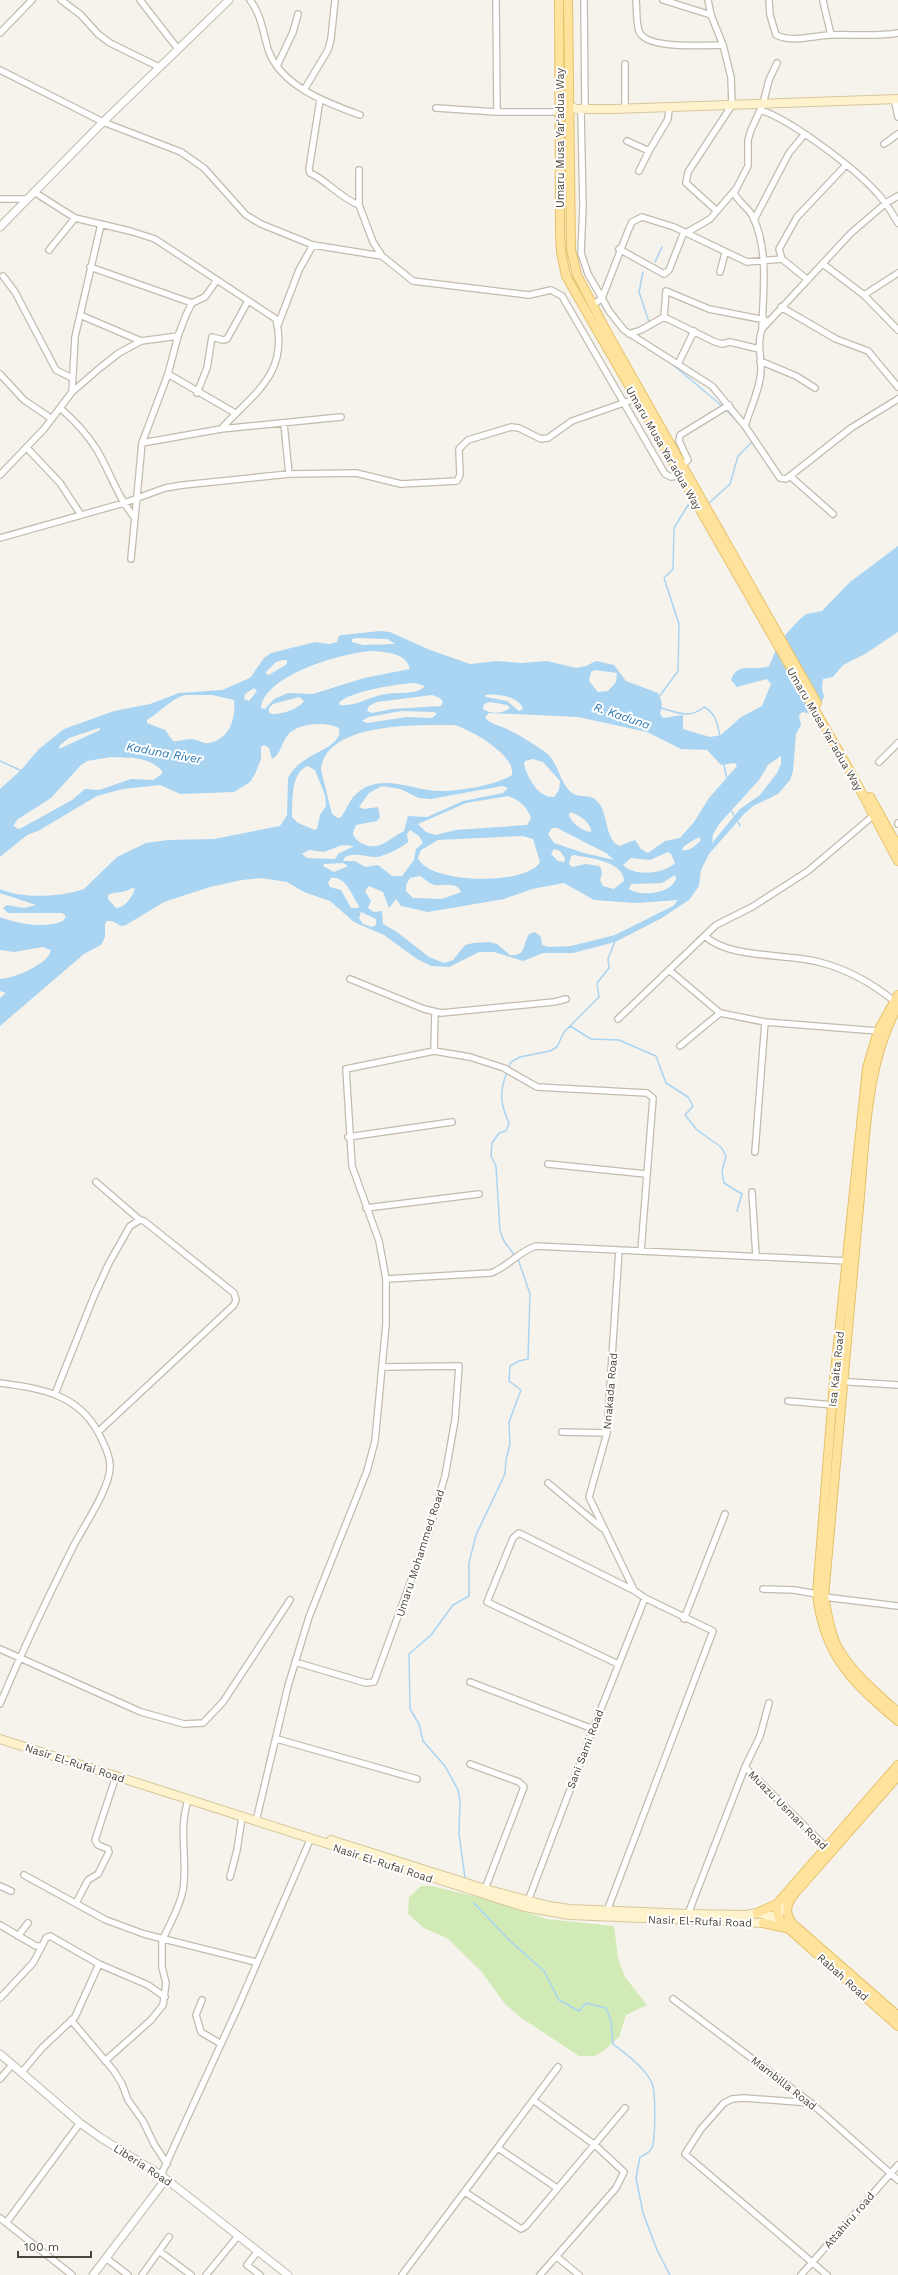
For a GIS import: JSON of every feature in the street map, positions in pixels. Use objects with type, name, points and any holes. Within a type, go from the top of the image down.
[{"type":"main road","name":"Umaru Musa Yar'adua Way","points":[[559,0],[560,232],[563,264],[573,289],[635,398],[765,617]]},
{"type":"main road","name":"Umaru Musa Yar'adua Way","points":[[568,0],[571,250],[577,275],[765,617],[898,847]]},
{"type":"main road","points":[[583,110],[762,107],[897,102]]},
{"type":"main road","points":[[569,110],[730,107]]},
{"type":"main road","name":"Umaru Musa Yar'adua Way","points":[[852,769],[874,816],[898,861]]},
{"type":"main road","name":"Isa Kaita Road","points":[[896,1001],[878,1031],[867,1068],[866,1102],[844,1382],[820,1595],[834,1640],[844,1656],[880,1697],[898,1712]]},
{"type":"main road","name":"Isa Kaita Road","points":[[896,1001],[879,1050],[866,1102],[834,1381],[819,1615],[826,1636],[838,1661],[860,1686],[898,1721]]},
{"type":"main road","name":"Nasir El-Rufai Road","points":[[0,1734],[310,1840],[430,1875],[528,1901],[570,1908],[607,1911],[746,1915],[757,1913],[777,1917]]},
{"type":"main road","name":"Nasir El-Rufai Road","points":[[0,1739],[78,1761],[116,1776],[185,1797],[257,1817],[525,1907],[549,1913],[630,1919],[763,1923],[777,1917]]},
{"type":"main road","points":[[777,1917],[828,1849],[898,1765]]},
{"type":"main road","points":[[757,1913],[777,1904],[898,1776]]},
{"type":"main road","points":[[763,1923],[791,1927],[788,1915],[788,1902]]},
{"type":"main road","points":[[777,1904],[777,1917]]},
{"type":"main road","name":"Rabah Road","points":[[777,1917],[791,1927],[834,1965],[898,2026]]},
{"type":"main road","name":"Rabah Road","points":[[834,1965],[898,2016]]},
{"type":"street","points":[[0,33],[32,0]]},
{"type":"street","points":[[61,0],[81,15],[98,34],[110,43],[159,67]]},
{"type":"street","points":[[140,0],[178,49]]},
{"type":"street","points":[[0,227],[103,122],[229,0]]},
{"type":"street","points":[[250,0],[258,13],[268,50],[277,66],[304,90],[320,100],[360,115]]},
{"type":"street","points":[[304,90],[328,50],[331,39],[335,0]]},
{"type":"street","points":[[496,0],[497,112]]},
{"type":"street","points":[[584,0],[581,253],[588,274],[618,324],[629,334],[712,386],[745,426],[780,478],[786,479],[851,428],[898,399]]},
{"type":"street","points":[[636,0],[639,32],[644,38],[658,44],[723,45]]},
{"type":"street","points":[[663,0],[711,15]]},
{"type":"street","points":[[708,0],[711,15],[723,45],[731,77],[730,107],[688,172],[686,180],[690,188],[717,211]]},
{"type":"street","points":[[770,0],[770,15],[776,35],[783,39],[831,35],[880,36],[898,33]]},
{"type":"street","points":[[825,0],[831,35]]},
{"type":"street","points":[[277,66],[293,32],[298,14]]},
{"type":"street","points":[[619,250],[664,274],[669,270],[685,232],[705,222],[717,211],[736,189],[748,166],[748,140],[762,107],[769,80],[777,63]]},
{"type":"street","points":[[625,64],[625,109]]},
{"type":"street","points":[[0,70],[103,122],[181,152],[204,168],[246,214],[261,224],[313,245],[382,256]]},
{"type":"street","points":[[320,100],[309,169],[310,173],[318,176],[349,202],[358,205]]},
{"type":"street","points":[[897,102],[898,117]]},
{"type":"street","points":[[762,107],[862,177],[886,203],[898,223]]},
{"type":"street","points":[[436,108],[497,112],[560,112]]},
{"type":"street","points":[[639,171],[648,151],[668,120],[669,109]]},
{"type":"street","points":[[884,144],[898,134]]},
{"type":"street","points":[[754,220],[789,154],[804,135]]},
{"type":"street","points":[[626,141],[648,151]]},
{"type":"street","points":[[808,280],[782,259],[779,249],[797,217],[846,165]]},
{"type":"street","points":[[359,170],[358,205],[373,242],[382,256],[415,282],[529,296],[551,290],[562,296],[665,474],[671,478],[680,475]]},
{"type":"street","points":[[736,189],[736,196],[750,211],[754,220],[763,262],[765,288],[759,349],[760,379],[745,426]]},
{"type":"street","points":[[34,192],[75,218],[155,239],[248,302],[276,319],[278,325],[279,344],[273,372],[261,389],[221,429]]},
{"type":"street","points":[[762,328],[851,234],[886,203],[898,196]]},
{"type":"street","points":[[0,199],[27,199]]},
{"type":"street","points":[[593,305],[602,298],[619,250],[632,222],[642,217],[659,221],[685,232],[725,253],[747,262],[763,262],[782,259]]},
{"type":"street","points":[[49,250],[75,218]]},
{"type":"street","points":[[72,392],[75,337],[90,267],[102,224]]},
{"type":"street","points":[[278,325],[296,277],[313,245]]},
{"type":"street","points":[[720,272],[725,253]]},
{"type":"street","points":[[822,264],[864,295],[898,330]]},
{"type":"street","points":[[90,267],[192,303]]},
{"type":"street","points":[[864,295],[898,273]]},
{"type":"street","points":[[3,276],[15,292],[56,370],[72,378]]},
{"type":"street","points":[[131,559],[142,443],[168,374],[178,336],[192,303],[205,297],[217,280]]},
{"type":"street","points":[[664,317],[666,291],[708,309],[762,320],[769,319]]},
{"type":"street","points":[[197,393],[207,368],[212,337],[223,340],[227,339],[248,302]]},
{"type":"street","points":[[781,307],[836,339],[868,351],[898,387]]},
{"type":"street","points":[[80,315],[141,341]]},
{"type":"street","points":[[629,334],[641,330],[664,317]]},
{"type":"street","points":[[664,317],[715,342],[722,344],[730,342],[759,349]]},
{"type":"street","points":[[678,364],[694,331]]},
{"type":"street","points":[[0,475],[27,448],[52,419],[72,392],[119,353],[141,341],[178,336]]},
{"type":"street","points":[[760,361],[796,376],[815,388]]},
{"type":"street","points":[[0,374],[24,400],[52,419]]},
{"type":"street","points":[[168,374],[197,393],[236,413]]},
{"type":"street","points":[[0,538],[124,503],[165,488],[290,474],[356,473],[401,484],[457,481],[460,474],[459,449],[468,440],[512,427],[519,428],[542,439],[548,438],[572,421],[635,398]]},
{"type":"street","points":[[682,466],[688,460],[679,441],[680,435],[729,405]]},
{"type":"street","points":[[60,408],[71,418],[94,445],[124,503],[135,518]]},
{"type":"street","points":[[142,443],[221,429],[341,418]]},
{"type":"street","points":[[284,424],[290,474]]},
{"type":"street","points":[[27,448],[60,483],[81,515]]},
{"type":"street","points":[[790,476],[834,514]]},
{"type":"street","points":[[879,762],[898,743]]},
{"type":"street","points":[[618,1019],[724,919],[752,907],[808,871],[874,816]]},
{"type":"street","points":[[705,936],[711,942],[729,949],[819,962],[847,972],[877,988],[896,1001]]},
{"type":"street","points":[[669,970],[720,1013],[765,1022],[878,1031]]},
{"type":"street","points":[[350,979],[435,1012],[554,1002],[566,999]]},
{"type":"street","points":[[434,1051],[435,1012]]},
{"type":"street","points":[[680,1046],[720,1013]]},
{"type":"street","points":[[755,1152],[765,1022]]},
{"type":"street","points":[[257,1817],[295,1662],[309,1617],[367,1471],[375,1441],[386,1324],[386,1279],[379,1241],[352,1166],[348,1137],[346,1069],[434,1051],[470,1057],[504,1068],[531,1084],[542,1088],[647,1093],[652,1095],[653,1098],[641,1251]]},
{"type":"street","points":[[348,1137],[452,1122]]},
{"type":"street","points":[[548,1164],[646,1174]]},
{"type":"street","points":[[96,1182],[140,1220],[194,1259],[234,1293],[236,1300],[234,1305],[98,1432]]},
{"type":"street","points":[[752,1192],[756,1256]]},
{"type":"street","points":[[366,1208],[479,1194]]},
{"type":"street","points":[[55,1394],[109,1263],[130,1226],[140,1220]]},
{"type":"street","points":[[386,1279],[491,1273],[514,1259],[526,1249],[536,1246],[848,1261]]},
{"type":"street","name":"Nnakada Road","points":[[619,1250],[607,1432],[589,1497],[634,1591]]},
{"type":"street","name":"Umaru Mohammed Road","points":[[295,1662],[366,1683],[374,1682],[429,1531],[445,1476],[455,1420],[459,1366],[383,1367]]},
{"type":"street","points":[[834,1381],[898,1385]]},
{"type":"street","points":[[0,1382],[55,1394],[84,1410],[98,1432],[108,1452],[110,1466],[108,1482],[74,1545],[19,1658],[0,1704]]},
{"type":"street","points":[[788,1401],[832,1405]]},
{"type":"street","points":[[562,1432],[607,1432]]},
{"type":"street","points":[[548,1483],[605,1531]]},
{"type":"street","points":[[684,1619],[725,1514]]},
{"type":"street","points":[[607,1911],[713,1635],[712,1630],[684,1619],[634,1591],[519,1533],[513,1538],[487,1602],[618,1664]]},
{"type":"street","points":[[763,1589],[794,1590],[898,1606]]},
{"type":"street","name":"Sani Sami Road","points":[[528,1901],[618,1664],[645,1598]]},
{"type":"street","points":[[0,1649],[141,1712],[184,1724],[203,1723],[223,1702],[290,1600]]},
{"type":"street","points":[[470,1682],[593,1729]]},
{"type":"street","points":[[688,1914],[745,1767],[760,1736],[769,1703]]},
{"type":"street","points":[[277,1739],[417,1779]]},
{"type":"street","points":[[470,1764],[519,1782],[524,1787],[485,1889]]},
{"type":"street","name":"Muazu Usman Road","points":[[745,1767],[828,1849]]},
{"type":"street","points":[[76,1904],[88,1880],[98,1874],[109,1852],[108,1849],[98,1845],[95,1840],[116,1776]]},
{"type":"street","points":[[105,2062],[151,2020],[163,2005],[166,1983],[162,1967],[162,1939],[179,1905],[183,1888],[183,1818],[185,1797]]},
{"type":"street","points":[[230,1876],[237,1850],[242,1817]]},
{"type":"street","points":[[93,2275],[164,2177],[167,2164],[310,1840]]},
{"type":"street","points":[[24,1875],[106,1920],[162,1939],[256,1962]]},
{"type":"street","points":[[0,1886],[11,1891]]},
{"type":"street","points":[[18,1936],[28,1923]]},
{"type":"street","points":[[0,1925],[36,1946],[42,1946]]},
{"type":"street","points":[[0,1998],[32,1963],[46,1938],[50,1936],[99,1964],[148,1984],[165,1997]]},
{"type":"street","points":[[22,2072],[80,2011],[99,1964]]},
{"type":"street","name":"Mambilla Road","points":[[673,1998],[811,2103],[898,2180]]},
{"type":"street","points":[[202,2000],[196,2015],[202,2032],[221,2044]]},
{"type":"street","points":[[71,2020],[122,2084],[128,2100],[144,2121],[154,2144],[167,2164]]},
{"type":"street","name":"Liberia Road","points":[[0,2054],[80,2122],[101,2138],[164,2177],[288,2275]]},
{"type":"street","points":[[0,2080],[12,2065]]},
{"type":"street","points":[[402,2275],[558,2068]]},
{"type":"street","points":[[811,2103],[744,2098],[732,2099],[724,2103],[701,2129],[686,2154],[827,2275]]},
{"type":"street","points":[[533,2100],[595,2145],[624,2172],[616,2188],[540,2275]]},
{"type":"street","points":[[465,2192],[521,2229],[526,2226],[625,2108]]},
{"type":"street","points":[[6,2223],[80,2122]]},
{"type":"street","points":[[498,2148],[557,2188]]},
{"type":"street","name":"Attahiru road","points":[[801,2275],[898,2165]]},
{"type":"street","points":[[0,2218],[72,2275]]},
{"type":"street","points":[[206,2275],[238,2236]]},
{"type":"street","points":[[142,2275],[169,2237]]},
{"type":"street","points":[[159,2251],[191,2275]]},
{"type":"street","points":[[258,2251],[247,2265],[260,2275]]},
{"type":"street","points":[[557,2257],[579,2275]]},
{"type":"street","points":[[106,2258],[128,2275]]},
{"type":"green space","points":[[421,1886],[432,1886],[501,1903],[546,1919],[614,1926],[618,1958],[625,1977],[647,2005],[626,2015],[619,2037],[602,2052],[594,2056],[579,2056],[520,2017],[505,2004],[481,1971],[447,1938],[424,1928],[408,1914],[409,1897]]},
{"type":"water","points":[[898,546],[898,632],[865,654],[843,665],[833,677],[823,679],[822,688],[824,697],[818,710],[812,714],[802,712],[799,716],[801,725],[796,734],[793,771],[790,780],[778,794],[753,806],[744,814],[709,854],[701,870],[699,886],[689,900],[660,919],[615,942],[573,953],[543,953],[523,961],[494,952],[479,952],[449,967],[431,966],[417,959],[384,935],[354,922],[330,901],[304,892],[287,882],[261,878],[242,880],[210,887],[164,902],[126,925],[121,926],[112,921],[107,921],[105,924],[105,937],[101,945],[84,954],[0,1026],[0,998],[6,993],[0,991],[0,979],[21,974],[30,970],[44,960],[49,955],[51,950],[43,947],[14,952],[0,950],[0,917],[15,922],[32,925],[48,925],[63,921],[66,916],[62,913],[8,913],[3,908],[7,905],[24,908],[36,905],[0,893],[0,889],[30,896],[75,892],[84,889],[117,857],[146,843],[168,840],[214,839],[280,826],[287,815],[288,778],[293,770],[299,764],[334,742],[339,736],[339,728],[326,724],[311,724],[297,728],[291,732],[283,742],[279,752],[272,759],[269,748],[264,745],[261,747],[261,759],[250,782],[234,792],[180,794],[160,785],[123,789],[97,796],[38,831],[27,835],[0,857],[0,789],[21,770],[39,749],[64,729],[114,711],[150,704],[179,693],[222,690],[250,678],[264,658],[271,653],[315,642],[329,644],[337,642],[339,636],[342,635],[380,631],[390,632],[430,650],[470,664],[497,661],[521,663],[547,661],[576,668],[586,666],[596,661],[614,665],[626,681],[658,693],[662,703],[660,714],[663,718],[683,715],[683,729],[710,737],[721,735],[741,717],[762,706],[771,684],[767,679],[737,687],[731,680],[734,674],[742,669],[764,668],[769,666],[780,641],[798,621],[806,614],[822,611],[850,582]],"holes":[[[352,639],[388,639],[395,644],[363,645],[352,642]],[[371,651],[399,656],[408,663],[410,669],[364,678],[313,694],[288,693],[274,699],[265,709],[261,708],[265,696],[275,685],[306,668],[342,656]],[[287,660],[287,664],[269,675],[266,674],[266,672],[276,662]],[[595,670],[617,673],[616,682],[608,691],[598,692],[589,681],[591,672]],[[408,683],[415,683],[425,686],[417,691],[407,693],[390,693],[357,703],[340,705],[339,703],[344,699],[386,686]],[[254,688],[257,691],[249,701],[244,699],[245,694]],[[185,695],[212,695],[234,700],[234,714],[230,727],[222,737],[209,743],[191,739],[173,741],[165,730],[147,723],[147,720],[175,699]],[[432,695],[440,698],[443,702],[441,706],[392,709],[372,713],[367,711],[369,706],[377,702]],[[485,695],[507,696],[517,701],[523,709],[519,711],[507,701],[486,697]],[[299,697],[304,701],[298,707],[289,711],[279,714],[271,714],[269,712],[269,708],[273,704]],[[490,702],[507,705],[510,708],[496,713],[483,709],[484,704]],[[401,711],[434,712],[437,714],[432,718],[407,717],[367,723],[362,721],[368,717]],[[489,713],[578,717],[647,732],[681,749],[707,750],[721,765],[735,763],[737,766],[709,798],[694,822],[680,838],[665,841],[648,853],[641,849],[635,840],[619,846],[614,842],[601,806],[595,799],[572,793],[564,784],[550,756],[532,743],[506,728],[492,723],[485,717]],[[455,725],[471,732],[491,744],[507,759],[511,767],[512,775],[497,782],[468,789],[449,791],[430,790],[397,784],[376,784],[366,787],[356,794],[341,817],[338,818],[332,814],[321,770],[327,754],[339,742],[356,734],[399,726]],[[99,728],[100,730],[59,749],[60,745],[69,738]],[[781,756],[781,764],[777,773],[760,795],[740,809],[712,843],[713,834],[720,823],[759,780],[768,765]],[[111,757],[132,758],[145,760],[157,766],[162,771],[162,774],[153,780],[131,779],[99,790],[85,789],[72,800],[19,829],[13,826],[18,819],[51,798],[81,765],[87,761]],[[533,759],[543,762],[560,781],[559,790],[554,797],[543,794],[534,786],[524,764],[525,761]],[[307,766],[315,770],[325,795],[326,806],[320,815],[317,829],[315,830],[298,823],[292,817],[294,788],[298,775],[302,770]],[[382,786],[400,789],[419,798],[431,799],[502,786],[508,788],[503,793],[463,801],[427,817],[408,816],[404,831],[379,845],[367,846],[356,839],[353,833],[356,825],[377,821],[380,817],[378,807],[364,809],[359,807],[369,793]],[[508,796],[522,804],[531,818],[527,825],[456,830],[435,835],[426,832],[418,824],[466,803]],[[570,812],[587,822],[591,832],[588,832],[575,824],[569,816]],[[552,828],[557,828],[606,853],[614,860],[584,853],[554,843],[548,834]],[[410,830],[419,836],[423,843],[416,849],[414,860],[402,876],[392,876],[378,865],[365,867],[355,861],[343,861],[345,857],[353,855],[379,857],[408,842],[407,834]],[[523,836],[533,839],[540,862],[531,870],[517,875],[498,878],[478,879],[439,873],[426,867],[418,858],[421,850],[438,840]],[[699,837],[701,840],[693,848],[682,850],[684,846]],[[342,845],[354,846],[338,854],[335,859],[307,858],[302,854],[309,850],[324,852]],[[554,849],[560,851],[565,858],[564,862],[558,861],[551,854]],[[668,852],[671,854],[675,863],[670,867],[657,872],[641,873],[628,869],[623,865],[631,858],[650,860]],[[574,855],[596,859],[618,869],[622,874],[624,881],[614,889],[603,886],[600,880],[602,873],[599,866],[586,864],[572,867],[569,864],[571,856]],[[343,863],[348,866],[334,872],[323,866],[324,864]],[[675,875],[676,878],[673,883],[669,888],[663,891],[648,893],[629,889],[631,884],[662,883]],[[420,876],[434,885],[456,886],[461,892],[442,899],[413,898],[406,891],[406,885],[410,878]],[[331,878],[336,878],[345,883],[359,906],[358,908],[351,908],[341,890],[330,887],[328,883]],[[564,883],[594,900],[636,903],[678,900],[673,906],[615,935],[571,946],[549,947],[542,945],[541,937],[535,932],[529,934],[523,949],[519,954],[510,955],[497,944],[490,942],[473,943],[465,945],[453,960],[444,963],[429,957],[397,932],[383,924],[382,911],[374,912],[368,908],[371,901],[365,891],[369,886],[383,892],[389,908],[396,899],[401,906],[428,912],[504,899],[532,889]],[[132,888],[135,889],[130,899],[119,908],[116,908],[108,899],[108,895],[126,891]],[[361,912],[376,919],[376,925],[372,927],[363,924],[359,918]]]},
{"type":"waterway","points":[[655,262],[662,247]]},
{"type":"waterway","points":[[643,272],[639,292],[649,322]]},
{"type":"waterway","points":[[672,364],[721,405]]},
{"type":"waterway","points":[[725,409],[738,422]]},
{"type":"waterway","points":[[708,504],[730,484],[738,456],[752,442]]},
{"type":"waterway","points":[[659,697],[678,671],[679,624],[664,578],[673,569],[674,528],[688,505],[695,508]]},
{"type":"waterway","points":[[661,706],[661,708],[684,714],[694,713],[704,707],[714,716],[720,737]]},
{"type":"waterway","points":[[0,761],[22,771]]},
{"type":"waterway","points":[[724,765],[727,779]]},
{"type":"waterway","points":[[730,808],[735,817]]},
{"type":"waterway","points":[[737,820],[740,826]]},
{"type":"waterway","points":[[508,1069],[511,1062],[520,1057],[550,1051],[557,1047],[564,1032],[599,997],[597,983],[609,968],[608,959],[615,941]]},
{"type":"waterway","points":[[570,1026],[591,1039],[619,1040],[656,1056],[666,1083],[688,1097],[693,1106],[685,1115],[697,1130],[721,1147],[726,1156],[722,1171],[724,1183],[742,1194],[737,1211]]},
{"type":"waterway","points":[[507,1072],[502,1092],[502,1104],[509,1123],[506,1131],[499,1133],[492,1143],[491,1156],[496,1166],[500,1231],[504,1241],[515,1256]]},
{"type":"waterway","points":[[465,1878],[459,1834],[460,1801],[458,1790],[445,1766],[423,1741],[419,1724],[410,1709],[409,1654],[431,1635],[453,1605],[469,1596],[469,1563],[476,1535],[505,1474],[506,1460],[510,1444],[509,1422],[521,1390],[509,1381],[510,1366],[519,1361],[528,1359],[530,1294],[518,1259]]},
{"type":"waterway","points":[[474,1903],[508,1939],[544,1971],[559,2000],[579,2011],[586,2003],[606,2008],[611,2021],[613,2044],[640,2067],[649,2077],[652,2083],[655,2104],[653,2145],[650,2151],[640,2157],[636,2178],[643,2213],[657,2250],[670,2275]]},
{"type":"water label","name":"R. Kaduna","points":[[622,716]]},
{"type":"water label","name":"Kaduna River","points":[[164,753]]}]
